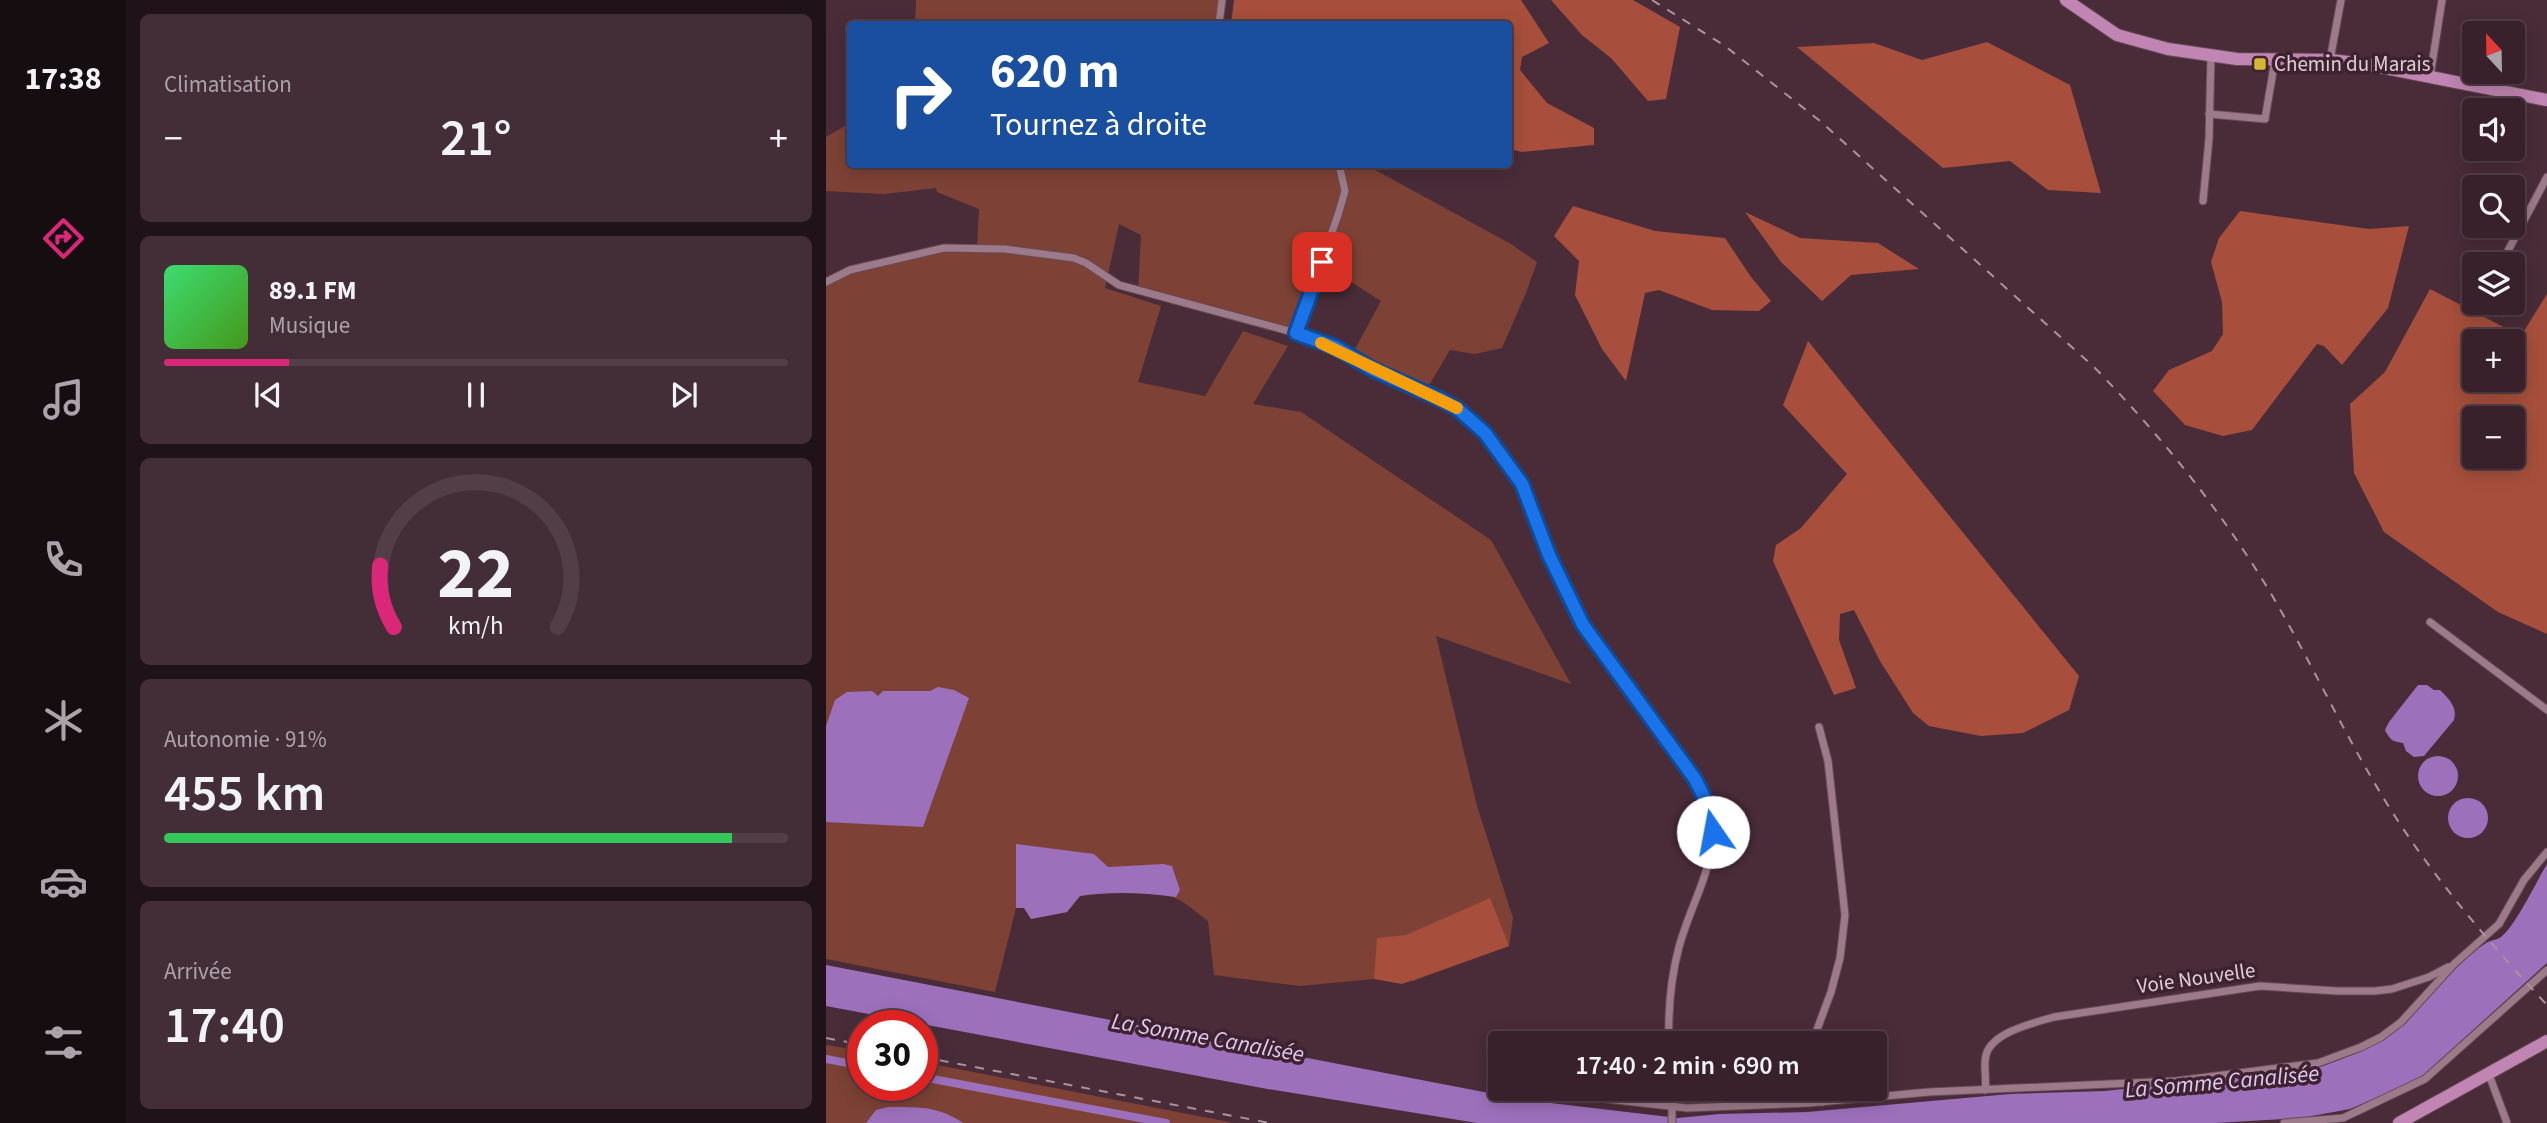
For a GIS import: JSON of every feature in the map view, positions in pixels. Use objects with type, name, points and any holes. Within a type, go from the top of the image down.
[{"type":"main road","points":[[2066,0],[2109,30],[2126,38],[2168,49],[2211,56],[2330,60],[2365,64],[2547,100]]},
{"type":"main road","points":[[2399,1123],[2547,1041]]},
{"type":"street","points":[[1219,21],[1222,0]]},
{"type":"street","points":[[2330,60],[2341,0]]},
{"type":"street","points":[[2430,78],[2442,0]]},
{"type":"street","points":[[2203,201],[2211,56]]},
{"type":"street","points":[[2209,114],[2265,119],[2274,60]]},
{"type":"street","points":[[1296,333],[1342,203],[1345,191],[1340,168]]},
{"type":"street","points":[[2506,252],[2547,177]]},
{"type":"street","points":[[826,282],[850,270],[944,248],[1030,251],[1074,258],[1086,263],[1110,281],[1138,292],[1296,333],[1335,347],[1374,370],[1458,409],[1485,433],[1522,484],[1558,574],[1583,625],[1701,789],[1713,832],[1711,855],[1679,950],[1669,1031]]},
{"type":"street","points":[[2430,622],[2547,710]]},
{"type":"street","points":[[1816,1031],[1831,992],[1840,958],[1845,915],[1828,761],[1819,727]]},
{"type":"street","points":[[1610,1101],[1673,1109],[1823,1102],[1929,1092],[2176,1081],[2318,1063],[2361,1047],[2402,1023],[2454,964],[2499,924],[2524,880],[2547,852]]},
{"type":"street","name":"Voie Nouvelle","points":[[1985,1090],[1986,1054],[1992,1045],[2004,1035],[2054,1017],[2260,986],[2375,992],[2429,977],[2454,964]]},
{"type":"street","points":[[2284,1123],[2343,1118],[2425,1079],[2547,970]]},
{"type":"street","points":[[2487,1075],[2507,1123]]},
{"type":"street","points":[[1672,1123],[1673,1101]]},
{"type":"shaded area","points":[[916,0],[1222,0],[1220,21],[915,21]]},
{"type":"shaded area","points":[[1234,0],[1521,0],[1549,43],[1522,57],[1520,70],[1547,103],[1594,128],[1594,145],[1522,152],[1512,150],[1512,21],[1231,21]]},
{"type":"shaded area","points":[[1551,0],[1633,0],[1680,27],[1666,99],[1648,101],[1611,58],[1582,35]]},
{"type":"shaded area","points":[[1987,42],[2070,85],[2101,193],[2048,190],[2010,161],[1943,168],[1797,47],[1874,43],[1922,60]]},
{"type":"shaded area","points":[[847,125],[847,168],[1372,168],[1511,244],[1537,262],[1502,348],[1475,354],[1450,350],[1428,387],[1354,351],[1381,301],[1322,263],[1296,333],[1138,292],[1141,235],[1119,224],[1105,288],[1161,306],[1138,382],[1205,396],[1243,331],[1288,346],[1253,404],[1301,412],[1491,540],[1571,684],[1436,636],[1477,806],[1513,918],[1509,946],[1413,981],[1374,979],[1300,986],[1214,975],[1208,921],[1177,899],[1156,893],[1129,892],[1080,896],[1067,912],[1031,919],[1024,908],[1016,908],[995,992],[826,959],[826,282],[832,278],[929,251],[977,248],[979,209],[937,192],[936,188],[884,194],[826,191],[826,137]]},
{"type":"shaded area","points":[[1573,206],[1655,231],[1725,238],[1771,301],[1759,311],[1712,310],[1659,290],[1645,293],[1626,381],[1602,349],[1575,295],[1579,261],[1554,236]]},
{"type":"shaded area","points":[[2240,211],[2369,229],[2409,226],[2388,308],[2342,365],[2324,346],[2317,344],[2252,430],[2223,436],[2185,425],[2153,391],[2169,370],[2212,351],[2223,334],[2222,302],[2211,262],[2219,238]]},
{"type":"shaded area","points":[[1745,212],[1800,238],[1878,243],[1919,269],[1851,275],[1822,301],[1781,262]]},
{"type":"shaded area","points":[[2430,289],[2462,306],[2462,315],[2480,315],[2507,329],[2462,329],[2462,392],[2525,392],[2525,330],[2547,294],[2547,634],[2498,612],[2384,532],[2354,473],[2350,404],[2385,372]]},
{"type":"shaded area","points":[[1808,341],[2079,676],[2069,710],[2023,733],[1981,736],[1929,726],[1913,713],[1880,661],[1854,610],[1840,614],[1839,640],[1856,688],[1834,695],[1773,561],[1776,545],[1801,528],[1847,474],[1783,405]]},
{"type":"shaded area","points":[[1490,898],[1509,946],[1402,984],[1374,979],[1377,938],[1406,935]]},
{"type":"shaded area","points":[[826,1045],[847,1048],[847,1101],[938,1101],[938,1065],[1234,1123],[826,1123]]},
{"type":"water","points":[[2418,685],[2440,690],[2452,703],[2455,715],[2454,720],[2424,756],[2414,757],[2406,751],[2403,743],[2392,740],[2385,730]]},
{"type":"water","points":[[938,687],[954,690],[969,698],[923,827],[826,822],[826,726],[835,700],[847,692],[872,691],[878,696],[883,691],[930,691]]},
{"type":"water","points":[[2438,756],[2452,762],[2458,776],[2452,790],[2438,796],[2424,790],[2418,776],[2424,762]]},
{"type":"water","points":[[2468,798],[2482,804],[2488,818],[2482,832],[2468,838],[2454,832],[2448,818],[2454,804]]},
{"type":"water","points":[[1016,844],[1094,854],[1108,867],[1163,864],[1172,866],[1180,890],[1176,897],[1128,893],[1080,896],[1067,912],[1031,919],[1024,908],[1016,908]]},
{"type":"water","name":"La Somme Canalisée","points":[[2547,864],[2547,963],[2418,1080],[2350,1109],[2301,1118],[2215,1123],[1477,1123],[1262,1088],[938,1027],[938,1010],[847,1010],[826,1006],[826,965],[1488,1093],[1488,1101],[1534,1101],[1678,1118],[1807,1112],[2010,1094],[2105,1091],[2320,1067],[2365,1049],[2396,1030],[2475,951],[2507,931]]},
{"type":"water","points":[[888,1107],[936,1110],[963,1123],[866,1123],[876,1110]]},
{"type":"waterway","points":[[826,1059],[847,1063]]},
{"type":"waterway","points":[[938,1080],[1166,1123]]},
{"type":"railway","points":[[1652,0],[1725,46],[1820,121],[2094,367],[2143,420],[2188,474],[2251,561],[2365,767],[2416,848],[2470,918],[2547,1005]]},
{"type":"railway","points":[[826,1038],[847,1042]]},
{"type":"railway","points":[[938,1060],[1270,1123]]},
{"type":"slow traffic","points":[[1321,343],[1346,352],[1374,370],[1457,408]]},
{"type":"place","name":"Chemin du Marais","points":[[2260,64]]},
{"type":"route","points":[[1322,262],[1296,333],[1346,352],[1374,370],[1442,400],[1458,409],[1485,433],[1522,484],[1549,555],[1572,605],[1595,645],[1701,789],[1713,832]]}]
